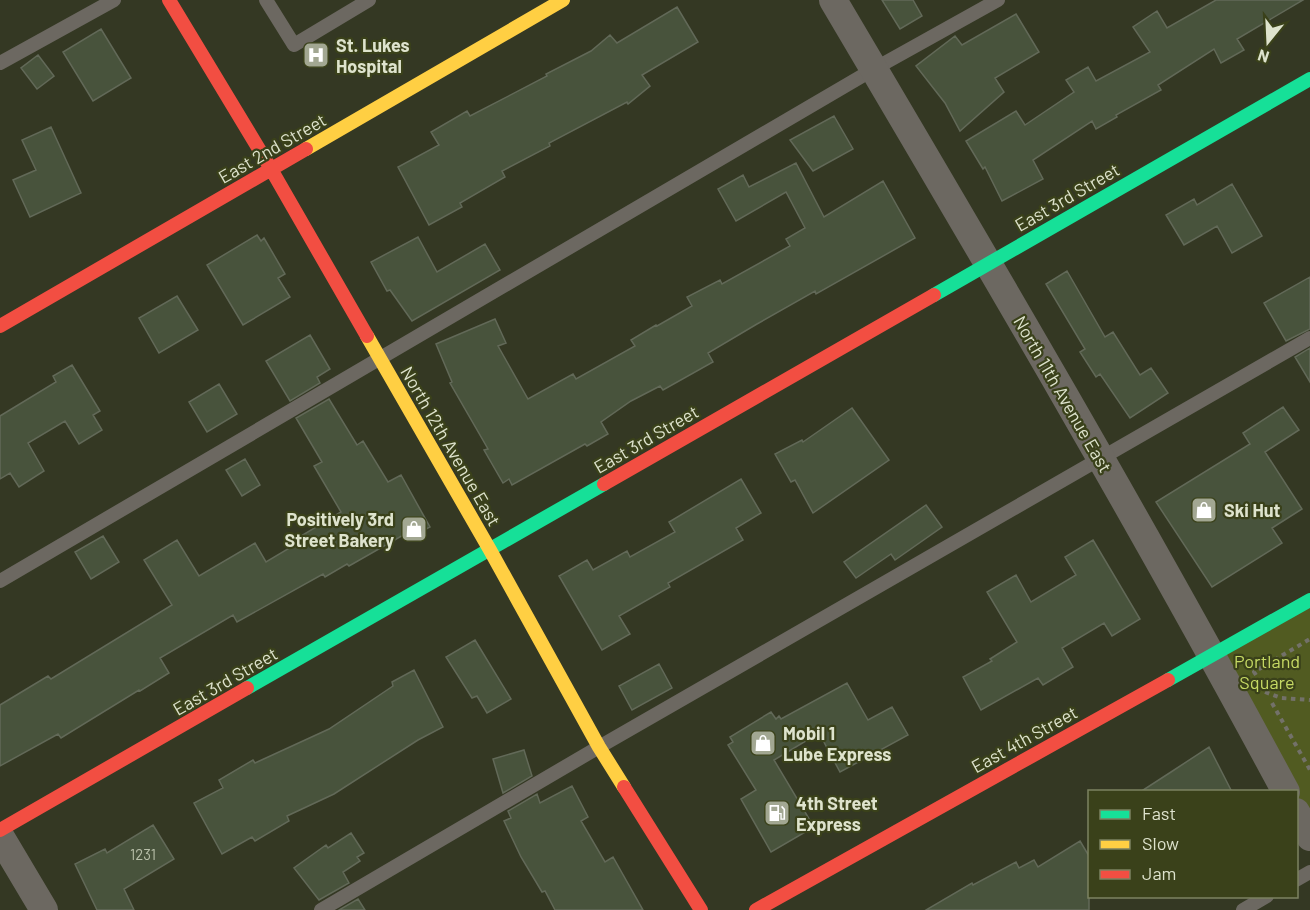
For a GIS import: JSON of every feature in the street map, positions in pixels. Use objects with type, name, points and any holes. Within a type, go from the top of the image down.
[{"type":"street","name":"North 12th Avenue East","points":[[169,0],[271,169],[380,358],[599,747],[701,910]]},
{"type":"street","name":"East 2nd Street","points":[[0,326],[563,0]]},
{"type":"street","name":"North 11th Avenue East","points":[[833,0],[988,263],[1212,655],[1285,790]]},
{"type":"street","name":"East 3rd Street","points":[[0,831],[1310,79]]},
{"type":"street","name":"East 4th Street","points":[[756,910],[1310,600]]},
{"type":"street","points":[[1298,816],[1310,837]]},
{"type":"street","points":[[0,836],[44,910]]},
{"type":"lane","points":[[0,63],[114,0]]},
{"type":"lane","points":[[266,0],[294,45],[369,0]]},
{"type":"lane","points":[[0,581],[874,69],[998,0]]},
{"type":"lane","points":[[321,910],[599,747],[1310,338]]},
{"type":"lane","points":[[1243,910],[1265,898]]},
{"type":"path","points":[[1310,639],[1254,672],[1310,770]]},
{"type":"path","points":[[1265,692],[1281,698],[1310,700]]},
{"type":"green space","name":"Portland Square","points":[[1310,600],[1310,837],[1298,815],[1298,790],[1285,790],[1212,655]]},
{"type":"building","points":[[882,0],[913,0],[922,16],[900,29]]},
{"type":"building","points":[[1216,0],[1303,0],[1237,39],[1244,50],[1221,63],[1214,49],[1158,85],[1161,90],[1116,115],[1117,117],[1096,129],[1092,121],[1033,160],[1043,179],[1002,201],[985,167],[983,169],[966,141],[1016,111],[1025,125],[1074,92],[1066,80],[1088,67],[1096,81],[1150,52],[1133,27],[1157,11],[1167,28]]},
{"type":"building","points":[[677,7],[698,42],[642,75],[650,86],[628,104],[627,102],[549,143],[550,146],[502,171],[505,177],[460,203],[462,207],[429,225],[398,167],[439,145],[431,132],[467,111],[470,116],[547,76],[546,74],[591,51],[610,35],[617,43]]},
{"type":"building","points":[[1016,14],[1039,52],[995,78],[1004,92],[960,131],[945,103],[916,66],[955,36],[962,45]]},
{"type":"building","points":[[101,29],[131,78],[93,101],[63,52]]},
{"type":"building","points":[[38,55],[54,76],[37,89],[21,68]]},
{"type":"building","points":[[834,116],[853,149],[813,171],[790,140]]},
{"type":"building","points":[[51,127],[81,193],[30,217],[13,180],[36,170],[22,140]]},
{"type":"building","points":[[796,163],[824,217],[883,181],[915,238],[816,294],[815,291],[708,353],[713,362],[663,390],[660,386],[631,401],[601,422],[608,434],[587,446],[585,444],[512,485],[509,479],[503,483],[484,450],[488,449],[450,383],[452,382],[436,344],[495,319],[506,343],[498,346],[528,399],[573,374],[576,379],[635,346],[631,340],[692,306],[687,297],[720,280],[722,284],[790,246],[786,239],[805,228],[786,192],[736,221],[718,189],[743,175],[749,187]]},
{"type":"building","points":[[1232,184],[1262,236],[1232,253],[1217,226],[1184,245],[1166,215],[1194,199],[1197,205]]},
{"type":"building","points":[[257,235],[261,241],[264,238],[285,274],[278,278],[290,297],[243,325],[207,265]]},
{"type":"building","points":[[418,237],[437,272],[485,244],[500,270],[412,321],[390,290],[387,291],[371,262]]},
{"type":"building","points":[[1067,271],[1105,337],[1113,332],[1140,375],[1151,368],[1168,393],[1130,418],[1100,374],[1096,377],[1080,352],[1085,349],[1046,284]]},
{"type":"building","points":[[1310,277],[1310,329],[1286,341],[1264,303]]},
{"type":"building","points":[[177,296],[198,330],[159,353],[139,318]]},
{"type":"building","points":[[310,335],[330,369],[317,377],[320,383],[290,401],[266,361]]},
{"type":"building","points":[[1310,348],[1310,382],[1295,357]]},
{"type":"building","points":[[72,365],[100,411],[93,415],[102,430],[79,444],[65,421],[28,443],[44,471],[19,487],[10,473],[0,479],[0,416],[56,382],[53,376]]},
{"type":"building","points":[[219,384],[237,414],[207,432],[189,402]]},
{"type":"building","points":[[329,399],[357,445],[363,441],[388,482],[401,475],[430,527],[408,539],[405,534],[349,566],[347,564],[325,577],[323,574],[237,622],[233,615],[160,658],[169,673],[61,738],[58,734],[0,766],[0,705],[48,676],[51,679],[172,605],[144,560],[177,540],[199,576],[255,543],[266,562],[303,540],[301,536],[341,512],[314,466],[322,462],[296,418]]},
{"type":"building","points":[[1283,407],[1299,430],[1265,452],[1302,509],[1272,528],[1282,543],[1212,587],[1156,502],[1250,444],[1243,433]]},
{"type":"building","points":[[852,408],[889,460],[813,513],[795,480],[791,482],[775,454],[802,440],[803,442]]},
{"type":"building","points":[[245,459],[260,485],[242,496],[226,470]]},
{"type":"building","points":[[741,479],[761,513],[736,528],[743,540],[668,583],[670,587],[619,616],[630,634],[602,650],[559,576],[587,560],[593,570],[627,551],[630,557],[675,532],[669,522]]},
{"type":"building","points":[[926,505],[942,527],[895,560],[891,554],[856,578],[844,562]]},
{"type":"building","points":[[103,536],[119,562],[91,579],[75,552]]},
{"type":"building","points":[[1093,540],[1140,619],[1112,636],[1104,623],[1062,648],[1073,667],[1043,685],[1038,678],[981,710],[963,677],[992,661],[990,659],[1017,642],[987,592],[1016,575],[1031,602],[1076,575],[1065,557]]},
{"type":"building","points":[[475,640],[511,699],[487,713],[477,696],[472,698],[446,657]]},
{"type":"building","points":[[659,664],[672,688],[632,710],[619,686]]},
{"type":"building","points":[[414,670],[443,727],[418,740],[334,794],[287,816],[289,821],[255,841],[252,837],[222,854],[194,803],[223,788],[219,780],[253,760],[255,763],[329,729],[393,686],[392,682]]},
{"type":"building","points":[[847,683],[868,720],[892,707],[908,735],[840,772],[819,733],[774,760],[814,827],[771,852],[741,799],[756,790],[728,745],[733,742],[730,737],[771,712],[776,719],[779,716],[781,719]]},
{"type":"building","points":[[1209,747],[1231,790],[1143,790]]},
{"type":"building","points":[[524,750],[532,776],[503,793],[493,759]]},
{"type":"building","points":[[572,786],[588,817],[581,821],[605,862],[613,857],[643,910],[555,910],[545,891],[542,892],[521,857],[504,821],[511,818],[508,811],[537,794],[540,803]]},
{"type":"building","points":[[153,825],[174,859],[124,889],[134,910],[97,910],[75,864],[105,849],[107,853]]},
{"type":"building","points":[[351,833],[364,853],[357,857],[360,861],[343,872],[349,883],[319,900],[294,868],[326,845],[328,848]]},
{"type":"building","points":[[1080,841],[1088,854],[1089,910],[926,910],[972,883],[973,885],[1016,862],[1019,868],[1034,860],[1038,867]]},
{"type":"building","points":[[358,899],[365,910],[339,910]]},
{"type":"traffic: fast","points":[[934,295],[1310,79]]},
{"type":"traffic: fast","points":[[247,688],[604,484]]},
{"type":"traffic: fast","points":[[1168,680],[1310,600]]},
{"type":"traffic: slow","points":[[306,149],[563,0]]},
{"type":"traffic: slow","points":[[367,336],[490,550],[599,747],[624,787]]},
{"type":"traffic: jam","points":[[169,0],[271,169],[367,336]]},
{"type":"traffic: jam","points":[[0,326],[306,149]]},
{"type":"traffic: jam","points":[[604,484],[934,295]]},
{"type":"traffic: jam","points":[[756,910],[1168,680]]},
{"type":"traffic: jam","points":[[0,830],[247,688]]},
{"type":"traffic: jam","points":[[624,787],[701,910]]},
{"type":"place","name":"St. Lukes Hospital","points":[[316,55]]},
{"type":"place","name":"Ski Hut","points":[[1204,510]]},
{"type":"place","name":"Positively 3rd Street Bakery","points":[[414,529]]},
{"type":"place","name":"Mobil 1 Lube Express","points":[[763,743]]},
{"type":"place","name":"4th Street Express","points":[[777,813]]}]
